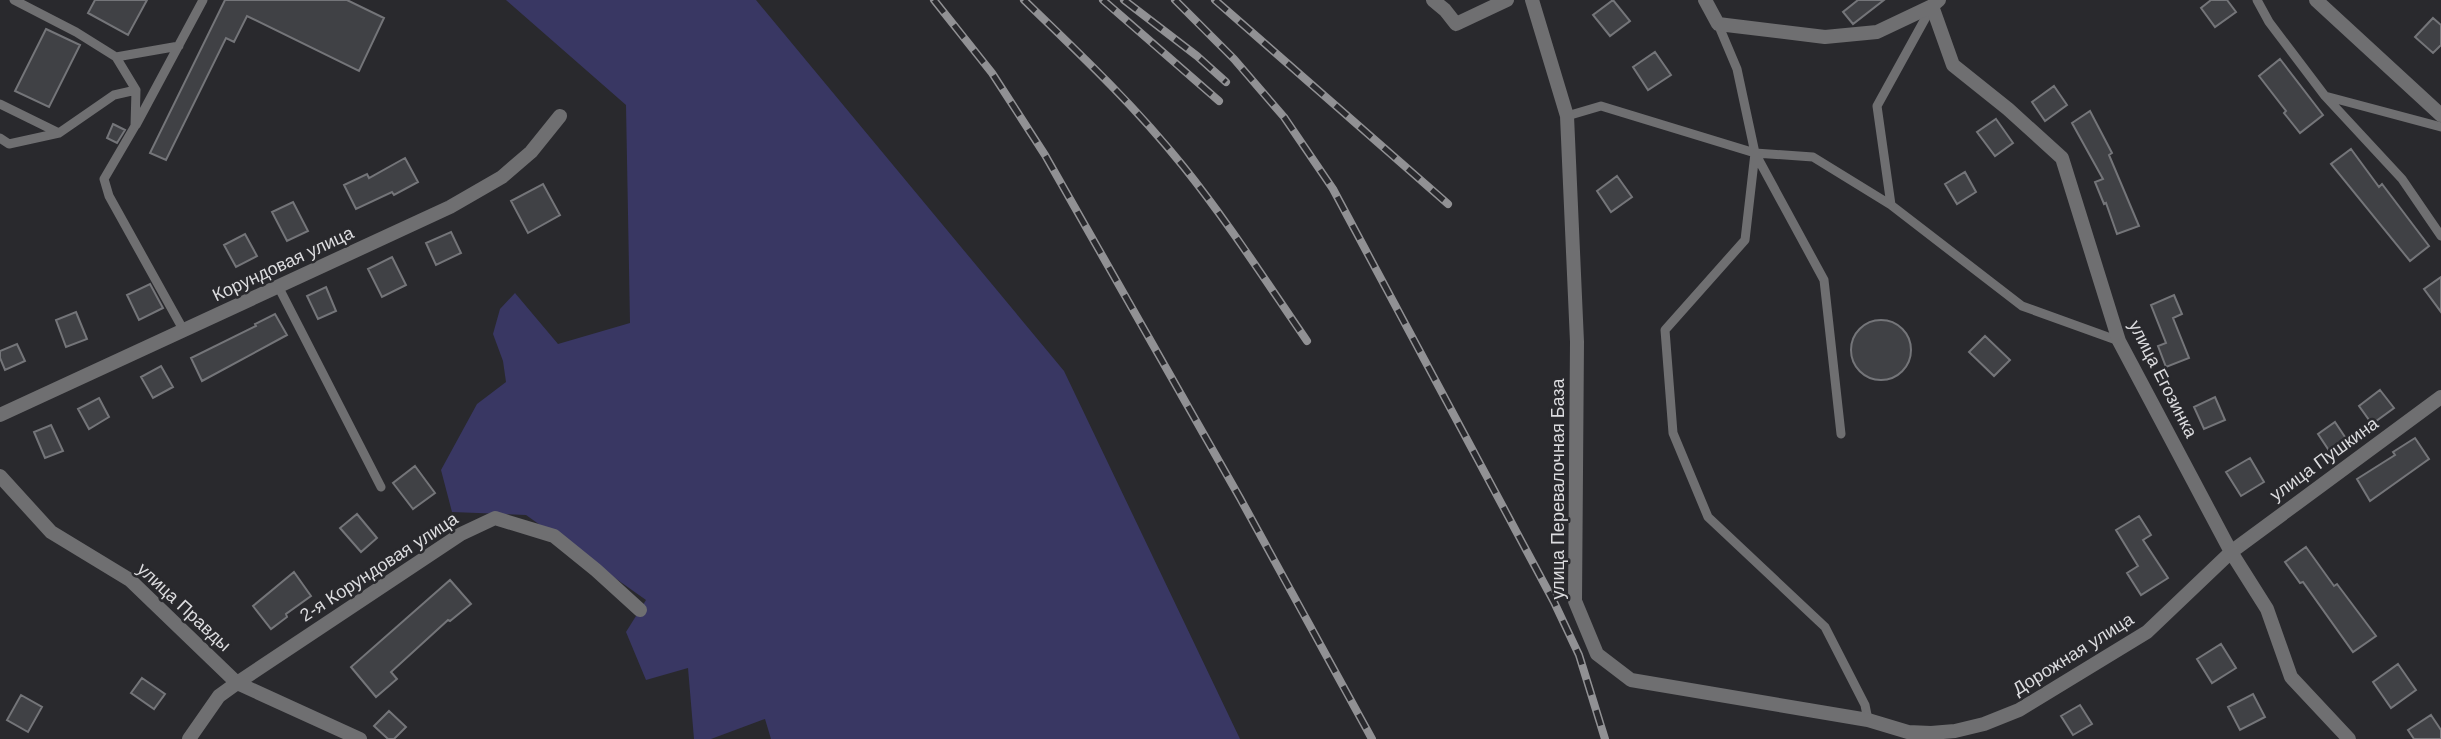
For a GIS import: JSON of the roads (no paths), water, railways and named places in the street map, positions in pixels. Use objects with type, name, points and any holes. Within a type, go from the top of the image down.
[{"type":"street","points":[[1433,0],[1457,24],[1507,0]]},
{"type":"street","name":"улица Перевалочная База","points":[[1532,0],[1567,116],[1577,342],[1575,601],[1597,654],[1631,680],[1868,720],[1910,735]]},
{"type":"street","points":[[1705,0],[1718,24],[1825,37],[1877,32],[1936,3]]},
{"type":"street","points":[[2316,0],[2441,115]]},
{"type":"street","name":"улица Егозинка","points":[[1936,3],[1953,65],[2008,109],[2062,158],[2119,341],[2231,552],[2267,609],[2291,677],[2349,739]]},
{"type":"street","name":"Корундовая улица","points":[[0,415],[450,207],[502,177],[531,152],[561,116]]},
{"type":"street","name":"улица Пушкина","points":[[2231,552],[2441,397]]},
{"type":"street","name":"улица Правды","points":[[0,476],[51,532],[130,580],[237,683],[360,739]]},
{"type":"street","name":"2-я Корундовая улица","points":[[189,739],[219,696],[237,683],[461,534],[495,518],[554,536],[640,610]]},
{"type":"street","name":"Дорожная улица","points":[[1910,735],[1955,731],[1984,724],[2019,710],[2147,632],[2231,552]]},
{"type":"lane","points":[[13,0],[76,32],[116,57],[136,90],[135,126]]},
{"type":"lane","points":[[184,331],[109,196],[104,180],[203,0]]},
{"type":"lane","points":[[2257,0],[2269,22],[2325,96],[2402,179],[2441,236]]},
{"type":"lane","points":[[1891,205],[1877,106],[1936,3]]},
{"type":"lane","points":[[1718,24],[1737,69],[1755,153],[1824,280],[1841,433]]},
{"type":"lane","points":[[116,57],[179,46]]},
{"type":"lane","points":[[0,138],[9,144],[58,134],[114,95],[136,90]]},
{"type":"lane","points":[[2325,96],[2441,127]]},
{"type":"lane","points":[[0,104],[58,134]]},
{"type":"lane","points":[[1567,116],[1601,106],[1755,153],[1813,156],[1891,205],[2022,306],[2119,341]]},
{"type":"lane","points":[[1755,153],[1745,240],[1665,330],[1673,433],[1708,517],[1825,627],[1864,705],[1868,720]]},
{"type":"lane","points":[[279,288],[381,487]]},
{"type":"railway","points":[[934,0],[992,73],[1045,155],[1240,498],[1372,739]]},
{"type":"railway","points":[[1024,0],[1106,80],[1165,144],[1216,209],[1307,341]]},
{"type":"railway","points":[[1103,0],[1219,101]]},
{"type":"railway","points":[[1124,0],[1226,82]]},
{"type":"railway","points":[[1175,0],[1234,59],[1284,117],[1333,189],[1554,602],[1579,655],[1605,739]]},
{"type":"railway","points":[[1215,0],[1448,204]]}]
